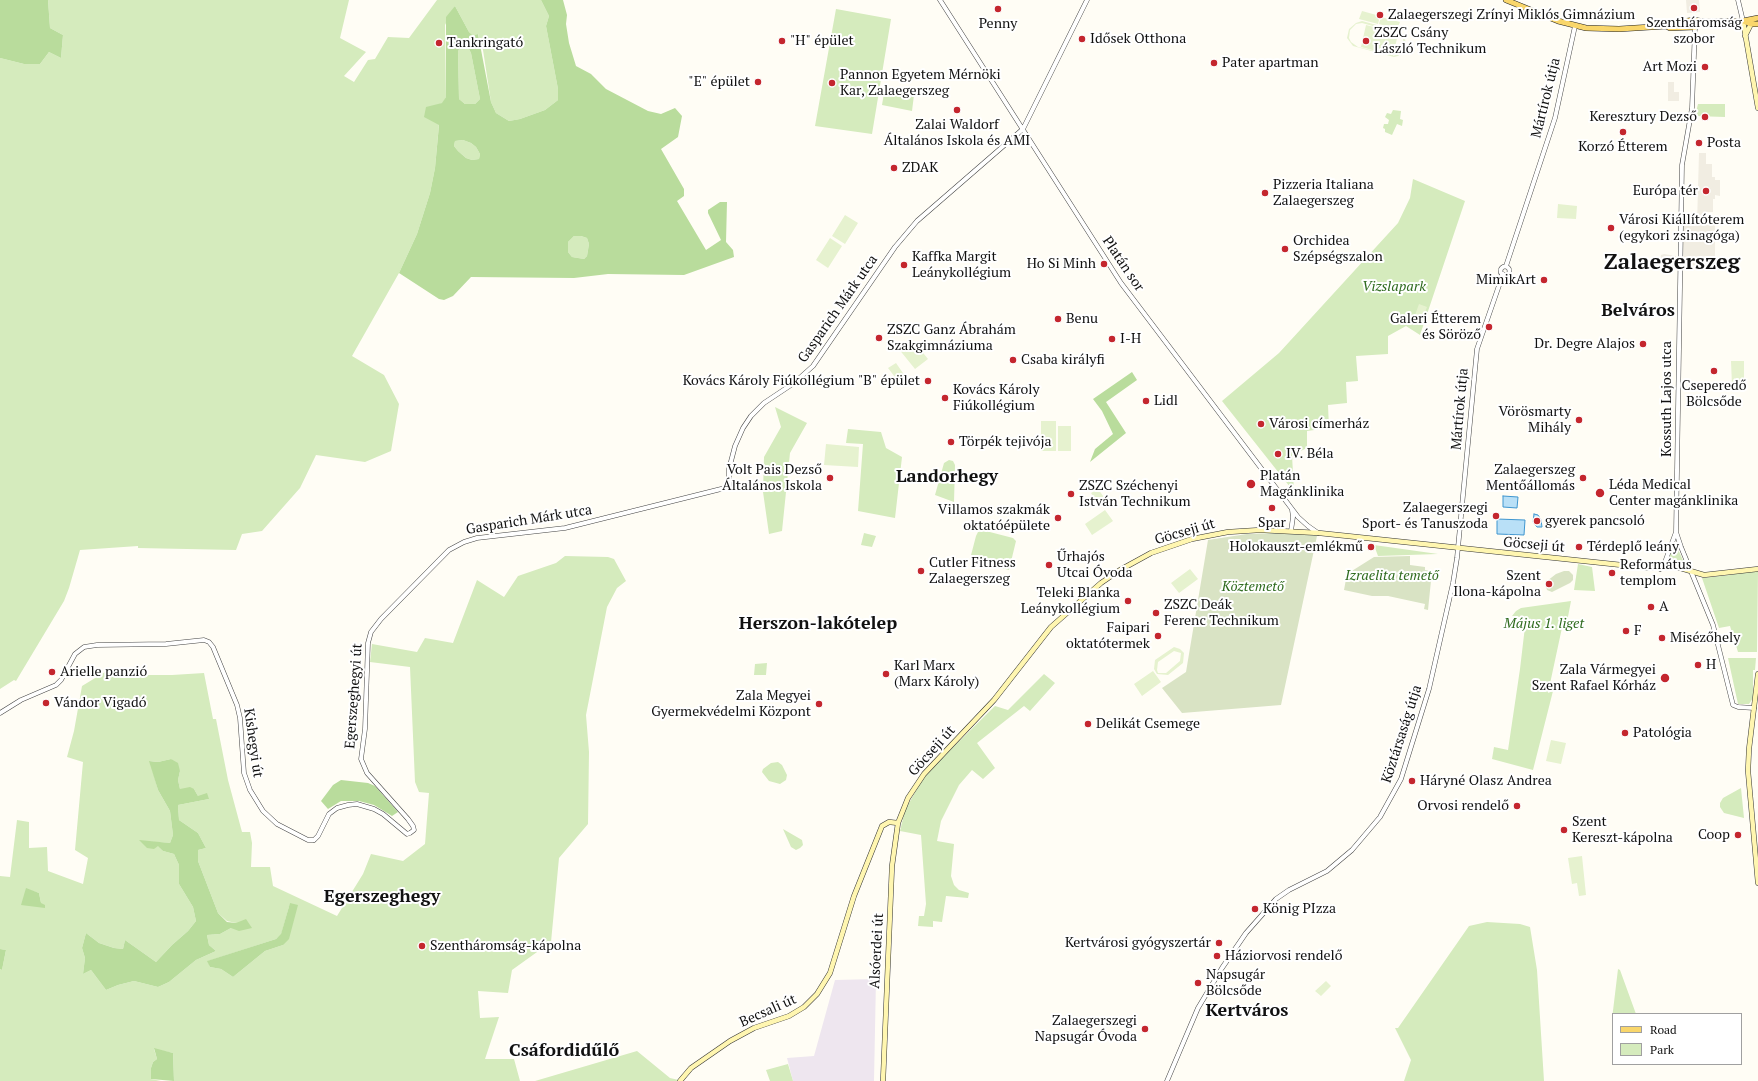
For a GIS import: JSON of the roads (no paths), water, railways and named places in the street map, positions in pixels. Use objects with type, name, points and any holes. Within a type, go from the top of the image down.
[{"type":"main road","points":[[1506,0],[1558,21],[1575,26],[1608,29],[1667,26],[1687,21],[1743,22],[1758,24]]},
{"type":"main road","points":[[1743,22],[1758,18]]},
{"type":"main road","points":[[1667,26],[1670,28],[1695,27],[1705,22]]},
{"type":"main road","points":[[1743,22],[1758,108]]},
{"type":"main road","points":[[1745,36],[1751,24]]},
{"type":"main road","name":"Göcseji út","points":[[898,823],[908,798],[924,774],[994,700],[1056,623],[1101,583],[1120,570],[1139,559],[1198,537],[1237,531],[1290,531],[1660,569],[1676,568],[1708,575],[1758,569]]},
{"type":"main road","points":[[1758,674],[1748,770],[1758,883]]},
{"type":"main road","name":"Becsali út","points":[[680,1081],[691,1068],[730,1041],[754,1028],[789,1016],[804,1007],[814,998],[830,973],[854,896],[882,826],[888,822],[898,823]]},
{"type":"main road","name":"Alsóerdei út","points":[[883,1081],[892,866],[898,823]]},
{"type":"street","name":"Platán sor","points":[[940,0],[1122,283],[1292,508],[1304,523],[1319,533]]},
{"type":"street","name":"Gasparich Márk utca","points":[[372,632],[381,619],[449,550],[459,544],[477,538],[553,530],[580,525],[729,487],[730,469],[735,446],[742,428],[751,416],[760,406],[794,383],[813,366],[895,247],[917,221],[1023,129],[1087,0]]},
{"type":"street","points":[[1738,0],[1743,22]]},
{"type":"street","name":"Mártírok útja","points":[[1458,549],[1477,349],[1502,274],[1501,269],[1506,266],[1555,118],[1575,26]]},
{"type":"street","name":"Kossuth Lajos utca","points":[[1676,532],[1682,165],[1692,112],[1695,70],[1695,27]]},
{"type":"street","points":[[1290,531],[1293,517],[1292,508]]},
{"type":"street","points":[[1660,569],[1665,562],[1676,532]]},
{"type":"street","points":[[1676,532],[1690,571],[1698,586],[1713,625],[1733,704],[1738,707],[1754,708]]},
{"type":"street","name":"Köztársaság útja","points":[[1167,1081],[1198,1008],[1222,968],[1246,933],[1268,907],[1283,894],[1322,874],[1340,861],[1374,826],[1393,795],[1401,779],[1430,689],[1453,583],[1458,549]]},
{"type":"street","name":"Egerszeghegyi út","points":[[315,842],[329,814],[337,808],[348,805],[361,805],[374,809],[387,817],[405,833],[410,833],[414,830],[408,819],[368,773],[360,759],[365,729],[367,648],[372,632]]},
{"type":"street","name":"Kishegyi út","points":[[0,713],[21,700],[58,683],[75,654],[84,647],[97,645],[166,644],[200,640],[206,641],[213,647],[238,709],[241,729],[243,769],[248,786],[264,811],[274,822],[308,840],[315,842]]},
{"type":"water","points":[[1503,496],[1518,497],[1517,508],[1503,507]]},
{"type":"water","name":"gyerek pancsoló","points":[[1534,514],[1538,515],[1541,520],[1542,527],[1537,527],[1533,522]]},
{"type":"water","points":[[1497,519],[1525,520],[1524,535],[1497,534]]},
{"type":"place","name":"Szentháromság szobor","points":[[1694,8]]},
{"type":"place","name":"Penny","points":[[998,9]]},
{"type":"place","name":"Zalaegerszegi Zrínyi Miklós Gimnázium","points":[[1380,15]]},
{"type":"place","name":"Idősek Otthona","points":[[1082,39]]},
{"type":"place","name":"\"H\" épület","points":[[782,41]]},
{"type":"place","name":"ZSZC Csány László Technikum","points":[[1366,41]]},
{"type":"place","name":"Tankringató","points":[[439,43]]},
{"type":"place","name":"Pater apartman","points":[[1214,63]]},
{"type":"place","name":"Art Mozi","points":[[1705,67]]},
{"type":"place","name":"\"E\" épület","points":[[758,82]]},
{"type":"place","name":"Pannon Egyetem Mérnöki Kar, Zalaegerszeg","points":[[832,83]]},
{"type":"place","name":"Zalai Waldorf Általános Iskola és AMI","points":[[957,110]]},
{"type":"place","name":"Keresztury Dezső","points":[[1705,117]]},
{"type":"place","name":"Korzó Étterem","points":[[1623,132]]},
{"type":"place","name":"Posta","points":[[1699,143]]},
{"type":"place","name":"ZDAK","points":[[894,168]]},
{"type":"place","name":"Európa tér","points":[[1706,191]]},
{"type":"place","name":"Pizzeria Italiana Zalaegerszeg","points":[[1265,193]]},
{"type":"place","name":"Városi Kiállítóterem (egykori zsinagóga)","points":[[1611,228]]},
{"type":"place","name":"Orchidea Szépségszalon","points":[[1285,249]]},
{"type":"place","name":"Ho Si Minh","points":[[1104,264]]},
{"type":"place","name":"Kaffka Margit Leánykollégium","points":[[904,265]]},
{"type":"place","name":"MimikArt","points":[[1544,280]]},
{"type":"place","name":"Benu","points":[[1058,319]]},
{"type":"place","name":"Galeri Étterem és Söröző","points":[[1489,327]]},
{"type":"place","name":"ZSZC Ganz Ábrahám Szakgimnáziuma","points":[[879,338]]},
{"type":"place","name":"I-H","points":[[1112,339]]},
{"type":"place","name":"Dr. Degre Alajos","points":[[1643,344]]},
{"type":"place","name":"Csaba királyfi","points":[[1013,360]]},
{"type":"place","name":"Cseperedő Bölcsőde","points":[[1714,371]]},
{"type":"place","name":"Kovács Károly Fiúkollégium \"B\" épület","points":[[928,381]]},
{"type":"place","name":"Kovács Károly Fiúkollégium","points":[[945,398]]},
{"type":"place","name":"Lidl","points":[[1146,401]]},
{"type":"place","name":"Vörösmarty Mihály","points":[[1579,420]]},
{"type":"place","name":"Városi címerház","points":[[1261,424]]},
{"type":"place","name":"Törpék tejivója","points":[[951,442]]},
{"type":"place","name":"IV. Béla","points":[[1278,454]]},
{"type":"place","name":"Volt Pais Dezső Általános Iskola","points":[[830,478]]},
{"type":"place","name":"Zalaegerszeg Mentőállomás","points":[[1583,478]]},
{"type":"place","name":"Platán Magánklinika","points":[[1251,484]]},
{"type":"place","name":"Léda Medical Center magánklinika","points":[[1600,493]]},
{"type":"place","name":"ZSZC Széchenyi István Technikum","points":[[1071,494]]},
{"type":"place","name":"Spar","points":[[1272,508]]},
{"type":"place","name":"Zalaegerszegi Sport- és Tanuszoda","points":[[1496,516]]},
{"type":"place","name":"Villamos szakmák oktatóépülete","points":[[1058,518]]},
{"type":"place","name":"gyerek pancsoló","points":[[1537,521]]},
{"type":"place","name":"Holokauszt-emlékmű","points":[[1371,547]]},
{"type":"place","name":"Térdeplő leány","points":[[1579,547]]},
{"type":"place","name":"Űrhajós Utcai Óvoda","points":[[1049,565]]},
{"type":"place","name":"Cutler Fitness Zalaegerszeg","points":[[921,571]]},
{"type":"place","name":"Református templom","points":[[1612,573]]},
{"type":"place","name":"Szent Ilona-kápolna","points":[[1549,584]]},
{"type":"place","name":"Teleki Blanka Leánykollégium","points":[[1128,601]]},
{"type":"place","name":"A","points":[[1651,607]]},
{"type":"place","name":"ZSZC Deák Ferenc Technikum","points":[[1156,613]]},
{"type":"place","name":"F","points":[[1626,631]]},
{"type":"place","name":"Faipari oktatótermek","points":[[1158,636]]},
{"type":"place","name":"Misézőhely","points":[[1662,638]]},
{"type":"place","name":"H","points":[[1698,665]]},
{"type":"place","name":"Arielle panzió","points":[[52,672]]},
{"type":"place","name":"Karl Marx (Marx Károly)","points":[[886,674]]},
{"type":"place","name":"Zala Vármegyei Szent Rafael Kórház","points":[[1665,678]]},
{"type":"place","name":"Vándor Vigadó","points":[[46,703]]},
{"type":"place","name":"Zala Megyei Gyermekvédelmi Központ","points":[[819,704]]},
{"type":"place","name":"Delikát Csemege","points":[[1088,724]]},
{"type":"place","name":"Patológia","points":[[1625,733]]},
{"type":"place","name":"Háryné Olasz Andrea","points":[[1412,781]]},
{"type":"place","name":"Orvosi rendelő","points":[[1517,806]]},
{"type":"place","name":"Szent Kereszt-kápolna","points":[[1564,830]]},
{"type":"place","name":"Coop","points":[[1738,835]]},
{"type":"place","name":"König PIzza","points":[[1255,909]]},
{"type":"place","name":"Kertvárosi gyógyszertár","points":[[1219,943]]},
{"type":"place","name":"Szentháromság-kápolna","points":[[422,946]]},
{"type":"place","name":"Háziorvosi rendelő","points":[[1217,956]]},
{"type":"place","name":"Napsugár Bölcsőde","points":[[1198,983]]},
{"type":"place","name":"Zalaegerszegi Napsugár Óvoda","points":[[1145,1029]]},
{"type":"district","name":"Zalaegerszeg","points":[[1672,263]]},
{"type":"district","name":"Belváros","points":[[1638,311]]},
{"type":"district","name":"Landorhegy","points":[[947,477]]},
{"type":"district","name":"Herszon-lakótelep","points":[[818,624]]},
{"type":"district","name":"Egerszeghegy","points":[[382,897]]},
{"type":"district","name":"Kertváros","points":[[1247,1011]]},
{"type":"district","name":"Csáfordidűlő","points":[[564,1051]]},
{"type":"park label","name":"Vizslapark","points":[[1394,287]]},
{"type":"park label","name":"Izraelita temető","points":[[1392,576]]},
{"type":"park label","name":"Köztemető","points":[[1253,587]]},
{"type":"park label","name":"Május 1. liget","points":[[1544,624]]}]
